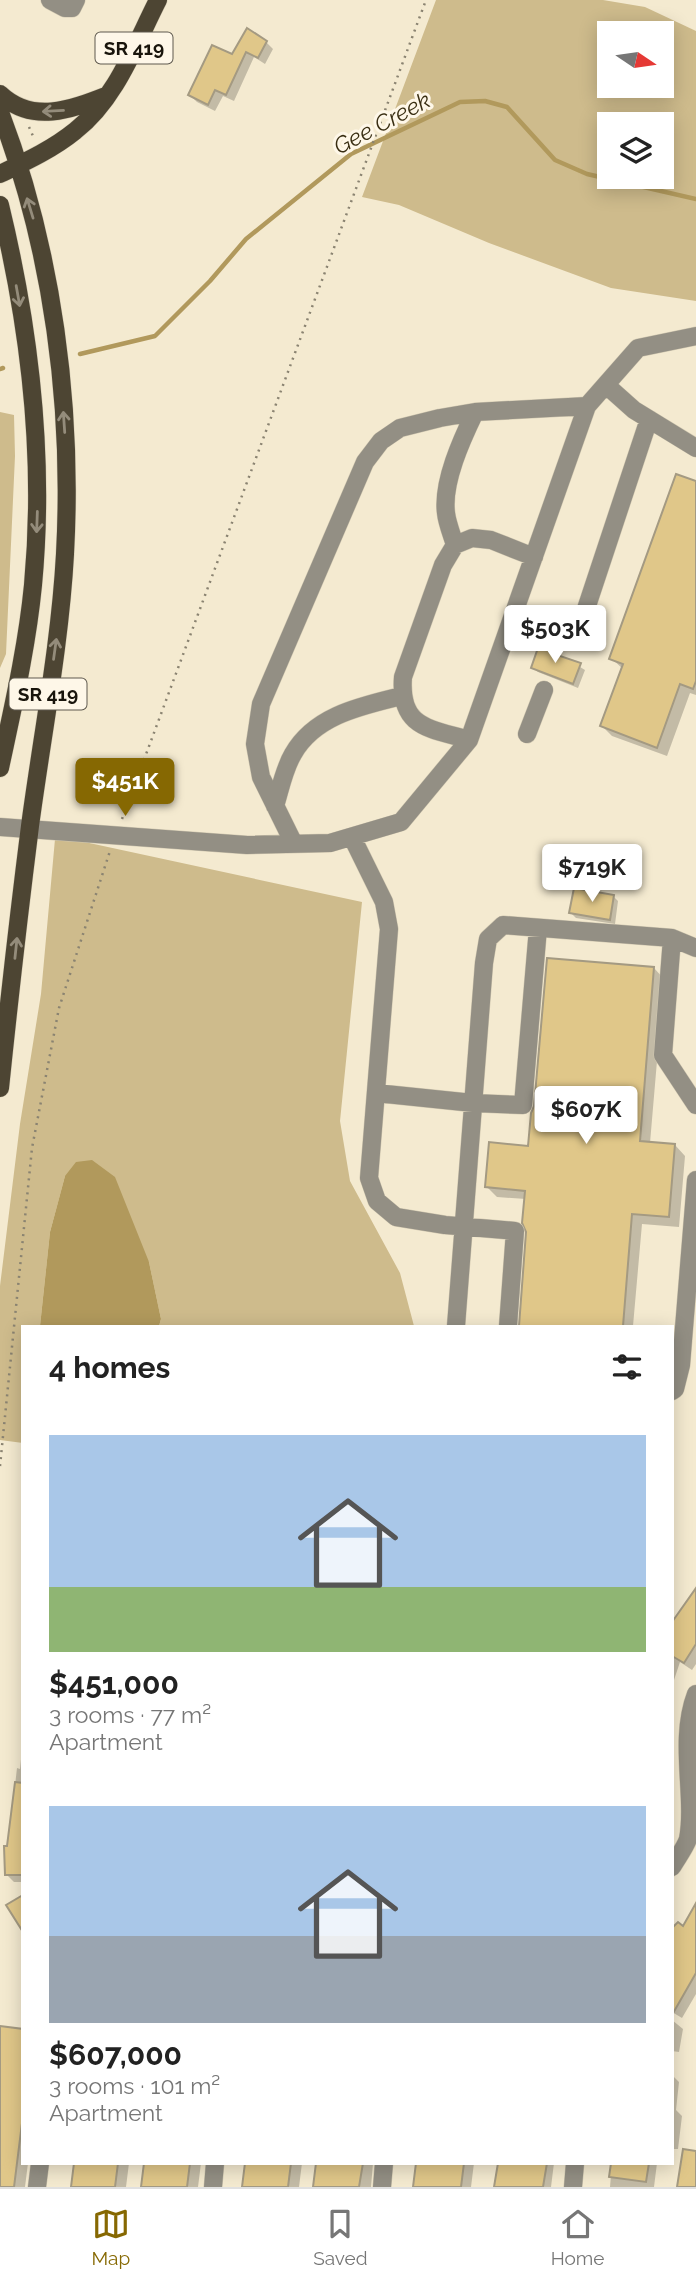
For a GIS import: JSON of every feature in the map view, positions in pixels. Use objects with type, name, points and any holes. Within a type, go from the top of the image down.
[{"type":"main road","name":"SR 419","points":[[0,174],[75,131],[108,95],[158,0]]},
{"type":"main road","points":[[0,94],[17,106],[51,113],[69,110],[108,95]]},
{"type":"main road","points":[[0,112],[17,166]]},
{"type":"main road","name":"SR 419","points":[[0,1088],[65,555],[64,414],[50,298],[33,215],[17,166]]},
{"type":"main road","name":"SR 419","points":[[0,205],[12,261],[29,370],[37,458],[37,508],[28,626],[0,768]]},
{"type":"street","points":[[50,0],[65,8],[72,8],[76,0]]},
{"type":"street","points":[[0,827],[247,845],[330,843],[401,822],[469,740],[587,406],[638,348],[696,335]]},
{"type":"street","points":[[606,385],[634,410],[696,448]]},
{"type":"street","points":[[294,844],[261,777],[255,744],[261,704],[366,462],[381,441],[400,428],[475,412],[587,406]]},
{"type":"street","points":[[454,545],[446,512],[448,486],[465,432],[475,412]]},
{"type":"street","points":[[580,627],[649,419]]},
{"type":"street","points":[[469,740],[425,726],[408,715],[401,696],[403,677],[443,565],[454,545],[472,538],[491,540],[534,557]]},
{"type":"street","points":[[527,734],[544,690]]},
{"type":"street","points":[[275,806],[292,754],[317,726],[350,710],[401,696]]},
{"type":"street","points":[[352,837],[384,902],[389,929],[369,1178],[377,1201],[396,1217],[515,1231],[508,1325]]},
{"type":"street","points":[[456,1325],[488,939],[503,925],[672,938],[696,948]]},
{"type":"street","points":[[376,1093],[473,1104],[523,1105],[538,928]]},
{"type":"street","points":[[672,938],[663,1055],[696,1105]]},
{"type":"street","points":[[674,1390],[681,1365],[696,1180]]},
{"type":"street","points":[[674,1864],[689,1838],[693,1807],[689,1721],[696,1694]]},
{"type":"street","points":[[37,2187],[40,2165]]},
{"type":"street","points":[[213,2187],[215,2165]]},
{"type":"street","points":[[382,2187],[384,2165]]},
{"type":"street","points":[[573,2187],[575,2165]]},
{"type":"path","points":[[121,821],[426,0]]},
{"type":"path","points":[[0,1466],[32,1148],[59,1009],[111,850]]},
{"type":"shaded area","points":[[436,0],[603,0],[645,7],[696,31],[696,301],[611,288],[489,243],[399,205],[362,197]]},
{"type":"shaded area","points":[[0,412],[14,415],[15,456],[6,654],[0,668]]},
{"type":"shaded area","points":[[55,839],[80,841],[362,902],[340,1121],[350,1181],[400,1273],[414,1325],[159,1325],[161,1319],[149,1262],[65,1176],[50,1232],[40,1325],[21,1325],[21,1443],[0,1440],[0,1286],[20,1124],[41,994]]},
{"type":"shaded area","points":[[92,1160],[115,1177],[149,1262],[161,1319],[159,1325],[40,1325],[50,1232],[65,1176],[76,1162]]},
{"type":"building","points":[[247,28],[267,41],[258,58],[246,52],[226,95],[215,90],[208,105],[188,95],[212,45],[232,54]]},
{"type":"building","points":[[676,474],[696,481],[696,681],[693,689],[680,684],[657,748],[600,726],[623,664],[609,659]]},
{"type":"building","points":[[539,645],[556,650],[554,654],[581,663],[573,684],[531,668]]},
{"type":"building","points":[[574,888],[614,895],[610,920],[569,913]]},
{"type":"building","points":[[547,958],[654,967],[640,1141],[675,1144],[669,1217],[632,1214],[623,1325],[519,1325],[526,1232],[522,1223],[525,1191],[485,1187],[489,1142],[528,1146]]},
{"type":"building","points":[[696,1588],[696,1644],[684,1663],[674,1657],[674,1619]]},
{"type":"building","points":[[15,1782],[21,1783],[21,1875],[5,1875],[4,1846],[7,1846]]},
{"type":"building","points":[[21,1896],[21,1929],[6,1905]]},
{"type":"building","points":[[696,1903],[696,1973],[674,2012],[674,1926],[678,1922],[683,1926]]},
{"type":"building","points":[[0,2026],[21,2029],[21,2131],[14,2187],[0,2187]]},
{"type":"building","points":[[683,2149],[696,2151],[696,2187],[677,2187]]},
{"type":"building","points":[[74,2165],[118,2165],[115,2187],[71,2187]]},
{"type":"building","points":[[144,2165],[190,2165],[187,2187],[141,2187]]},
{"type":"building","points":[[245,2165],[291,2165],[288,2187],[242,2187]]},
{"type":"building","points":[[316,2165],[363,2165],[359,2187],[313,2187]]},
{"type":"building","points":[[416,2165],[464,2165],[461,2187],[413,2187]]},
{"type":"building","points":[[498,2165],[547,2165],[543,2187],[494,2187]]},
{"type":"building","points":[[611,2165],[649,2165],[646,2182],[609,2177]]},
{"type":"waterway","name":"Gee Creek","points":[[80,354],[155,336],[210,281],[246,239],[351,154],[460,102],[485,101],[507,107],[555,160],[587,174],[696,199]]}]
